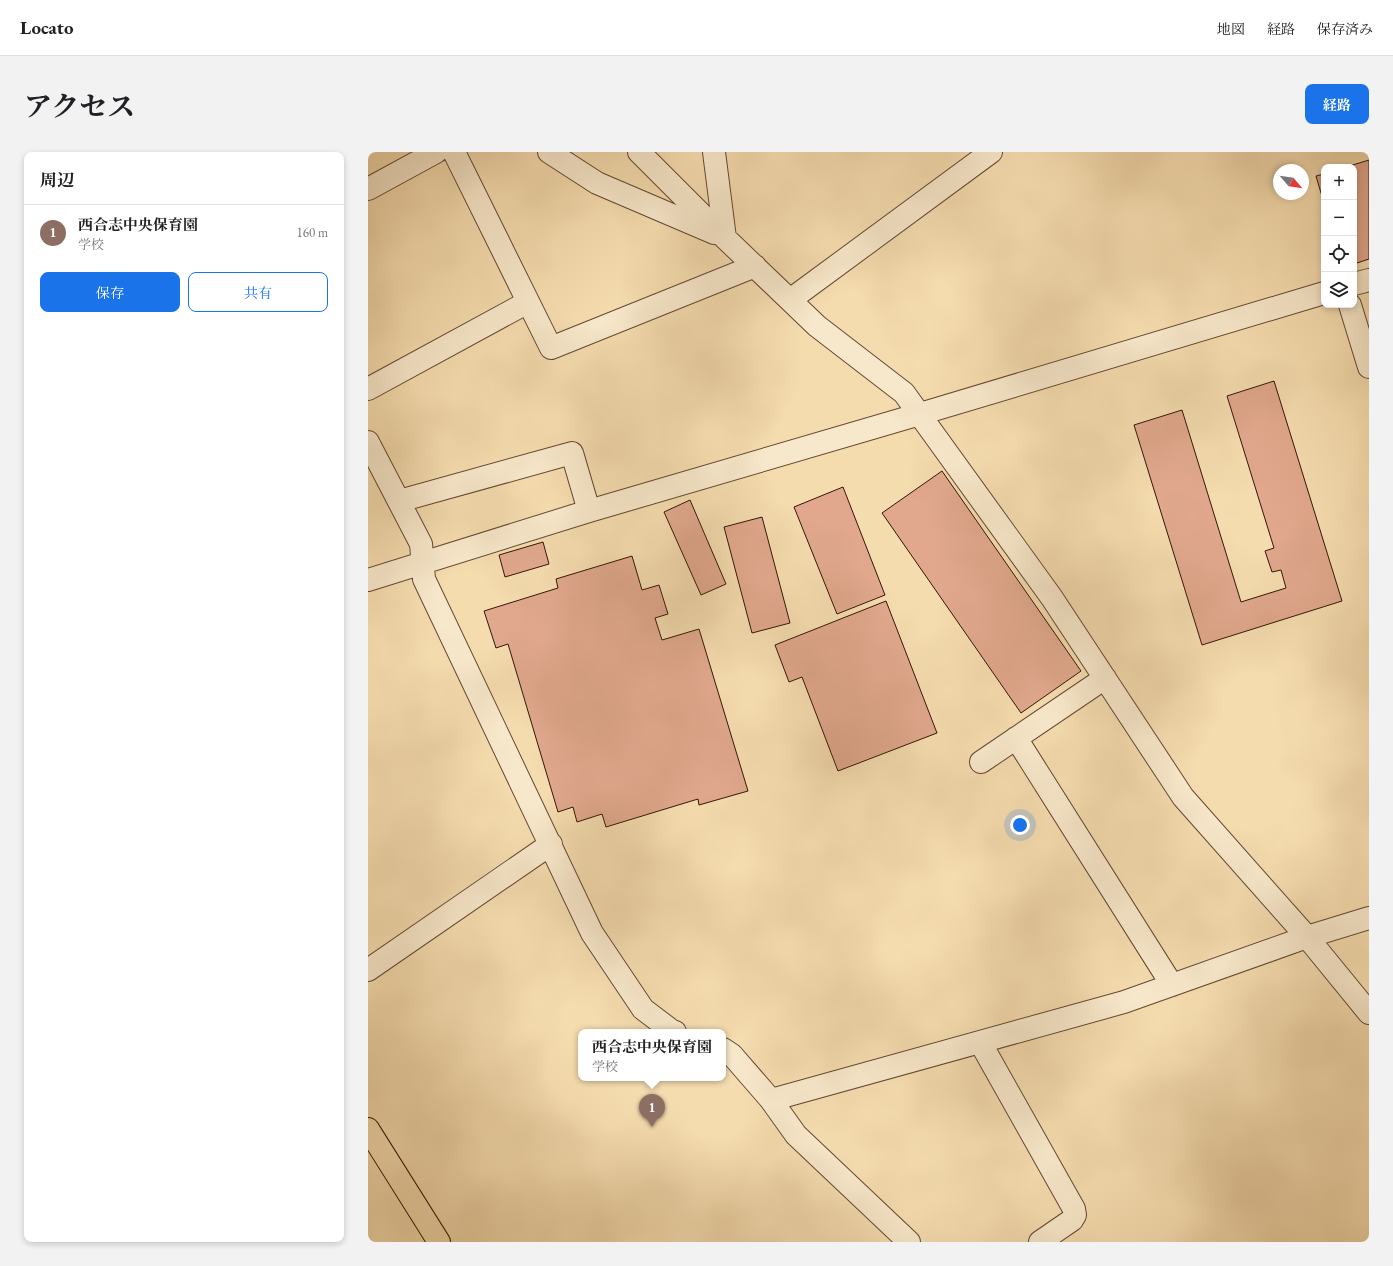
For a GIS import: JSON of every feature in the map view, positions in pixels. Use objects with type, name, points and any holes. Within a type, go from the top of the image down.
[{"type":"highway","points":[[368,1129],[439,1242]]},
{"type":"street","points":[[368,189],[436,152]]},
{"type":"street","points":[[454,152],[551,348],[754,266]]},
{"type":"street","points":[[549,152],[597,183],[725,238]]},
{"type":"street","points":[[638,152],[817,326],[904,393],[1052,598],[1184,797],[1307,937],[1369,1013]]},
{"type":"street","points":[[714,152],[725,238]]},
{"type":"street","points":[[790,300],[991,152]]},
{"type":"street","points":[[1357,283],[1369,280]]},
{"type":"street","points":[[368,580],[589,511],[1321,294]]},
{"type":"street","points":[[368,389],[528,302]]},
{"type":"street","points":[[1351,308],[1369,367]]},
{"type":"street","points":[[368,442],[421,544],[424,579],[592,933],[643,1009],[669,1029]]},
{"type":"street","points":[[399,501],[572,453],[589,511]]},
{"type":"street","points":[[981,762],[1105,678]]},
{"type":"street","points":[[1016,738],[1172,985]]},
{"type":"street","points":[[368,970],[551,844]]},
{"type":"street","points":[[771,1100],[1124,1002],[1307,937],[1369,918]]},
{"type":"street","points":[[980,1042],[1074,1208],[1075,1215],[1072,1220],[1040,1242]]},
{"type":"street","points":[[726,1051],[732,1055],[771,1100],[796,1135],[909,1242]]},
{"type":"building","points":[[1369,160],[1369,259],[1357,263],[1357,164]]},
{"type":"building","points":[[1321,175],[1321,193],[1316,176]]},
{"type":"building","points":[[1274,381],[1342,601],[1202,645],[1134,425],[1182,410],[1241,602],[1286,588],[1281,570],[1272,572],[1265,551],[1274,548],[1227,396]]},
{"type":"building","points":[[942,471],[1081,671],[1021,713],[882,513]]},
{"type":"building","points":[[843,487],[885,595],[837,614],[794,507]]},
{"type":"building","points":[[690,500],[726,584],[701,595],[664,512]]},
{"type":"building","points":[[762,517],[790,623],[752,633],[724,527]]},
{"type":"building","points":[[543,542],[549,564],[505,577],[499,555]]},
{"type":"building","points":[[632,556],[642,590],[659,585],[668,614],[655,618],[662,640],[699,629],[748,791],[699,805],[698,799],[606,827],[602,814],[577,822],[573,807],[558,812],[508,644],[496,648],[484,611],[558,588],[556,579]]},
{"type":"building","points":[[886,601],[937,733],[838,771],[802,677],[789,682],[775,645]]},
{"type":"place","name":"西合志中央保育園","points":[[652,1127]]}]
